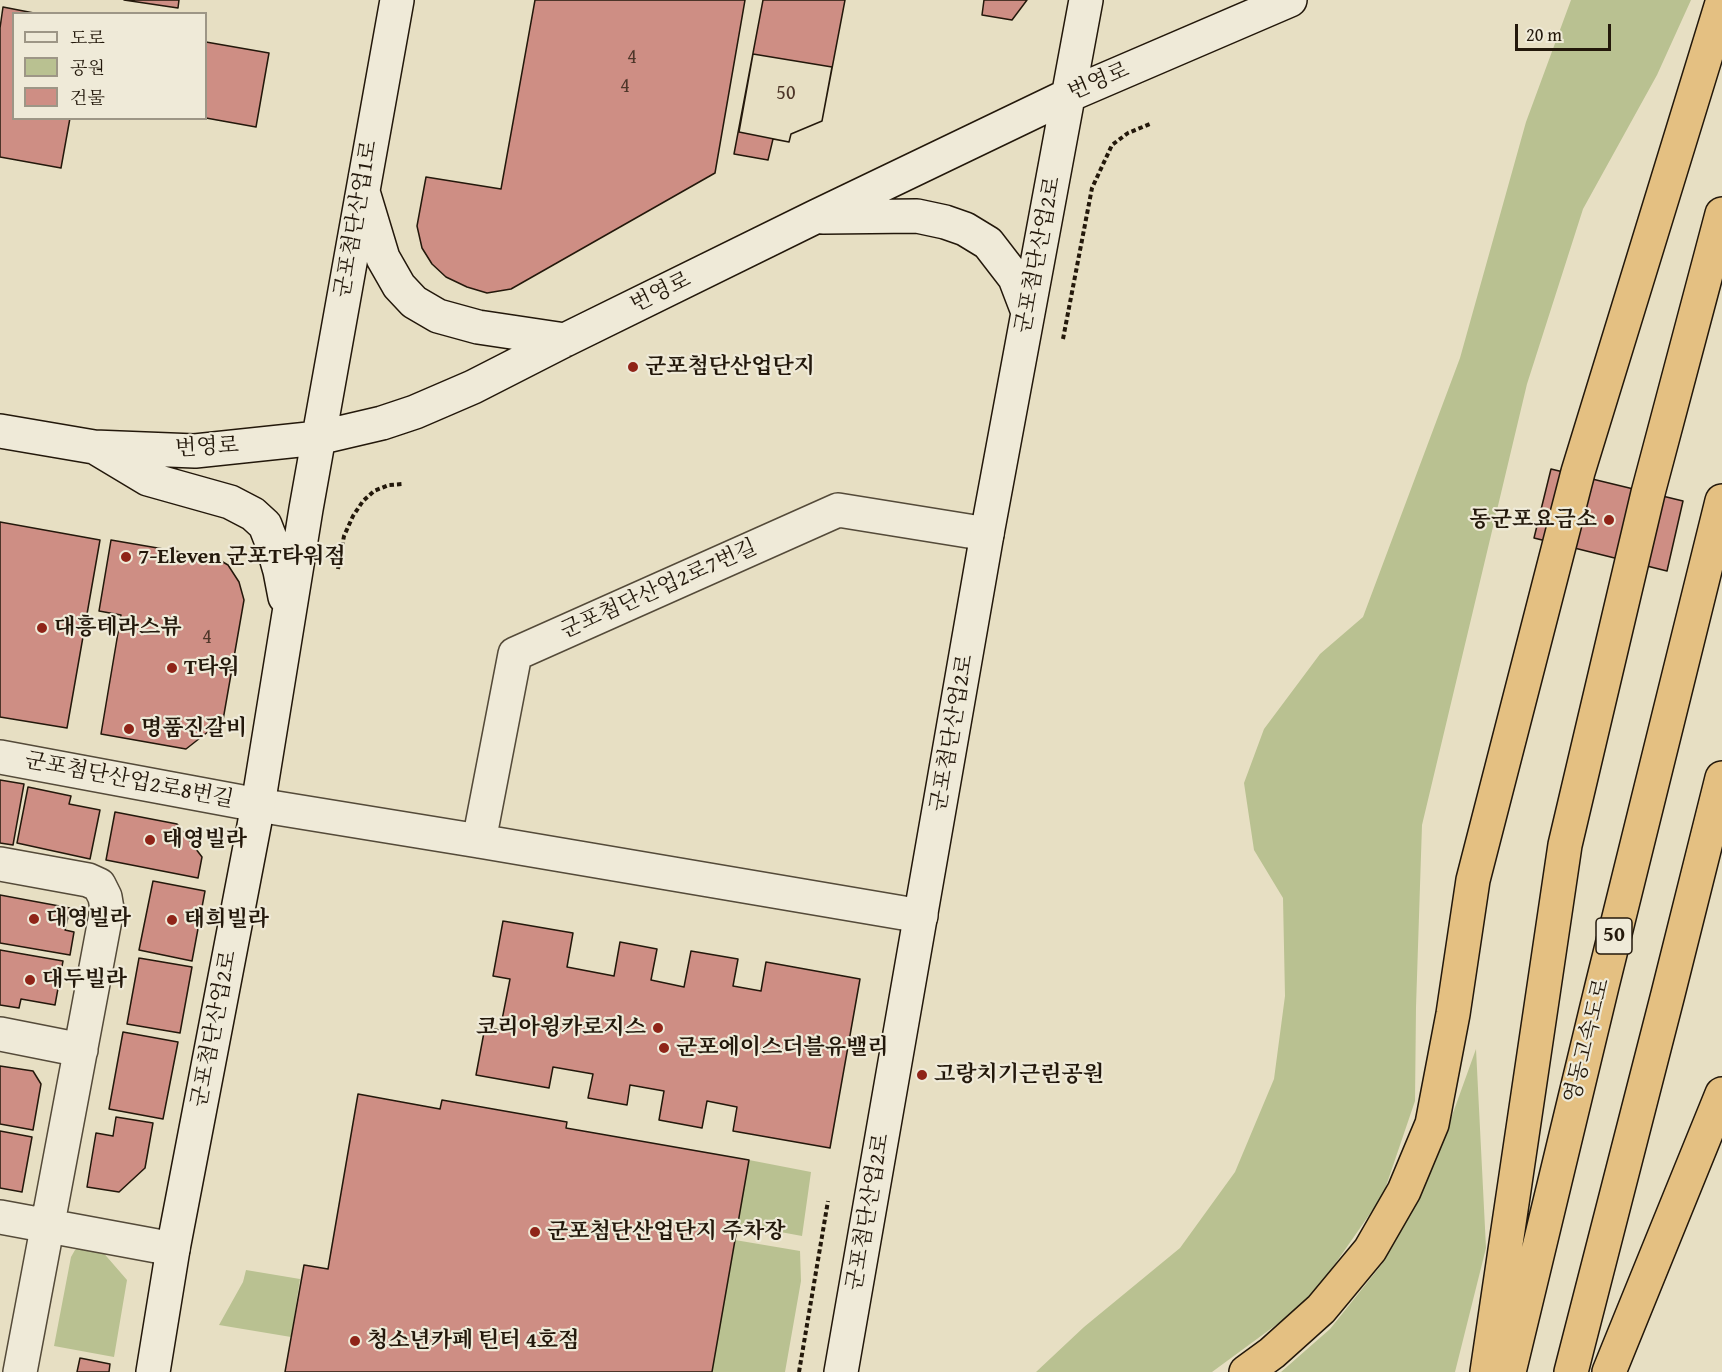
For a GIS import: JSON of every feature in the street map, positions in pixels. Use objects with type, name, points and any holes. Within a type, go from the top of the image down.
[{"type":"highway","points":[[1246,1372],[1272,1353],[1321,1309],[1370,1250],[1404,1191],[1432,1124],[1453,1014],[1473,880],[1575,484],[1722,3]]},
{"type":"highway","points":[[1487,1372],[1565,844],[1648,493],[1722,214]]},
{"type":"highway","name":"영동고속도로","points":[[1509,1372],[1722,501]]},
{"type":"highway","points":[[1571,1372],[1722,778]]},
{"type":"highway","points":[[1609,1372],[1722,1094]]},
{"type":"street","name":"군포첨단산업1로","points":[[318,438],[397,0]]},
{"type":"street","points":[[1069,95],[1086,0]]},
{"type":"street","name":"번영로","points":[[0,431],[94,447],[195,451],[318,438],[382,423],[415,412],[473,387],[815,217],[1069,95],[1290,0]]},
{"type":"street","name":"군포첨단산업2로","points":[[841,1372],[987,534],[1069,95]]},
{"type":"street","points":[[362,190],[383,258],[399,286],[414,302],[438,316],[478,327],[565,340]]},
{"type":"street","points":[[815,217],[917,216],[965,229],[988,243],[1015,278],[1029,312]]},
{"type":"street","name":"군포첨단산업2로","points":[[153,1372],[173,1249],[258,806],[318,438]]},
{"type":"street","points":[[94,447],[148,478],[230,502],[253,514],[265,525],[272,543],[288,615]]},
{"type":"street","name":"군포첨단산업2로7번길","points":[[479,841],[515,654],[838,510],[987,534]]},
{"type":"street","name":"군포첨단산업2로8번길","points":[[0,757],[258,806]]},
{"type":"street","points":[[258,806],[921,916]]},
{"type":"street","points":[[0,864],[88,880],[99,885],[108,909],[20,1372]]},
{"type":"street","points":[[0,1034],[81,1050]]},
{"type":"street","points":[[0,1217],[173,1249]]},
{"type":"path","points":[[1063,339],[1092,188],[1112,145],[1128,133],[1150,124]]},
{"type":"path","points":[[338,569],[344,536],[363,501],[374,491],[389,485],[403,484]]},
{"type":"path","points":[[798,1372],[828,1200]]},
{"type":"green space","points":[[1571,0],[1691,0],[1657,75],[1583,209],[1527,384],[1422,825],[1415,1101],[1383,1195],[1310,1300],[1212,1372],[1036,1372],[1084,1327],[1180,1248],[1235,1172],[1274,1079],[1285,996],[1283,898],[1254,850],[1244,783],[1264,729],[1320,654],[1363,617],[1460,358],[1526,122]]},
{"type":"green space","points":[[1476,1049],[1486,1248],[1455,1372],[1281,1372],[1330,1329],[1382,1264],[1435,1163]]},
{"type":"green space","points":[[749,1160],[811,1172],[802,1236],[737,1224]]},
{"type":"green space","points":[[735,1240],[800,1251],[801,1281],[785,1372],[630,1372]]},
{"type":"green space","points":[[83,1245],[101,1250],[127,1280],[114,1357],[54,1346],[71,1257],[75,1250]]},
{"type":"green space","points":[[246,1270],[300,1279],[291,1337],[219,1325],[243,1282]]},
{"type":"building","points":[[124,0],[179,0],[178,8]]},
{"type":"building","points":[[535,0],[745,0],[715,173],[511,289],[487,293],[446,277],[432,264],[422,248],[417,226],[426,177],[501,189]]},
{"type":"building","points":[[763,0],[845,0],[822,121],[791,134],[789,142],[773,139],[768,160],[734,154]]},
{"type":"building","points":[[984,0],[1027,0],[1012,20],[982,15]]},
{"type":"building","points":[[3,7],[29,12],[12,12],[12,120],[70,120],[61,168],[0,157],[0,28]]},
{"type":"building","points":[[207,42],[269,53],[256,127],[207,118]]},
{"type":"building","points":[[753,54],[832,67],[822,121],[791,134],[789,142],[739,132]]},
{"type":"building","name":"동군포요금소","points":[[1551,469],[1683,501],[1667,571],[1534,538]]},
{"type":"building","name":"대흥테라스뷰","points":[[0,522],[100,540],[67,728],[0,717]]},
{"type":"building","name":"T타워","points":[[111,540],[216,558],[228,565],[239,582],[244,600],[223,720],[186,749],[101,734],[121,615],[99,611]]},
{"type":"building","points":[[0,780],[24,784],[13,845],[0,843]]},
{"type":"building","points":[[28,787],[71,796],[69,804],[100,810],[90,859],[17,843]]},
{"type":"building","name":"태영빌라","points":[[115,812],[177,824],[202,857],[198,878],[106,860]]},
{"type":"building","name":"태희빌라","points":[[153,881],[205,891],[192,961],[139,950]]},
{"type":"building","name":"대영빌라","points":[[0,895],[70,908],[65,930],[74,932],[70,955],[0,943]]},
{"type":"building","name":"군포에이스더블유밸리","points":[[503,921],[573,933],[567,967],[614,976],[620,942],[657,949],[651,980],[684,987],[691,951],[738,959],[733,986],[761,991],[766,962],[860,979],[830,1148],[733,1131],[737,1107],[707,1101],[702,1128],[659,1120],[664,1091],[630,1085],[627,1105],[588,1098],[593,1074],[553,1067],[549,1088],[476,1075],[485,1027],[500,1030],[510,979],[493,976]]},
{"type":"building","name":"대두빌라","points":[[0,950],[63,961],[55,1005],[21,999],[19,1008],[0,1005]]},
{"type":"building","points":[[139,958],[192,967],[180,1033],[127,1024]]},
{"type":"building","points":[[123,1032],[178,1042],[163,1119],[109,1109]]},
{"type":"building","points":[[0,1066],[33,1071],[41,1084],[33,1130],[0,1124]]},
{"type":"building","name":"군포첨단산업단지 주차장","points":[[358,1094],[440,1109],[442,1100],[567,1122],[566,1128],[749,1160],[712,1372],[285,1372],[304,1265],[328,1269]]},
{"type":"building","points":[[116,1117],[153,1123],[145,1168],[119,1192],[87,1187],[96,1133],[113,1136]]},
{"type":"building","points":[[0,1131],[32,1137],[22,1192],[0,1188]]},
{"type":"building","points":[[80,1358],[110,1364],[109,1372],[77,1372]]},
{"type":"place","name":"군포첨단산업단지","points":[[633,367]]},
{"type":"place","name":"동군포요금소","points":[[1609,520]]},
{"type":"place","name":"7-Eleven 군포T타워점","points":[[126,557]]},
{"type":"place","name":"대흥테라스뷰","points":[[42,628]]},
{"type":"place","name":"T타워","points":[[172,668]]},
{"type":"place","name":"명품진갈비","points":[[129,729]]},
{"type":"place","name":"태영빌라","points":[[150,840]]},
{"type":"place","name":"대영빌라","points":[[34,919]]},
{"type":"place","name":"태희빌라","points":[[172,920]]},
{"type":"place","name":"대두빌라","points":[[30,980]]},
{"type":"place","name":"코리아윙카로지스","points":[[658,1028]]},
{"type":"place","name":"군포에이스더블유밸리","points":[[664,1048]]},
{"type":"place","name":"고랑치기근린공원","points":[[922,1075]]},
{"type":"place","name":"군포첨단산업단지 주차장","points":[[535,1232]]},
{"type":"place","name":"청소년카페 틴터 4호점","points":[[355,1341]]}]
